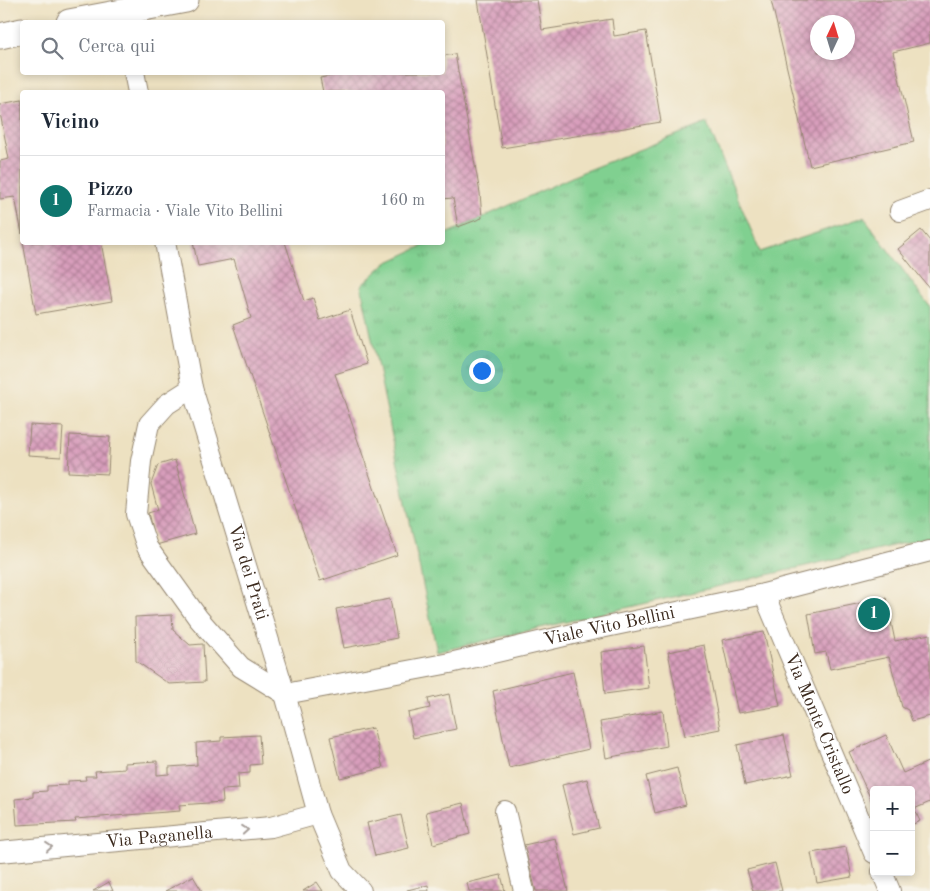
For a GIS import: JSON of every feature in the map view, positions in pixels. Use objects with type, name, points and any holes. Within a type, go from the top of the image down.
[{"type":"street","points":[[91,20],[124,17],[186,0]]},
{"type":"street","points":[[0,36],[20,31]]},
{"type":"street","points":[[135,75],[138,90]]},
{"type":"street","points":[[900,211],[930,200]]},
{"type":"street","name":"Via dei Prati","points":[[166,245],[192,388],[285,694],[318,814],[342,871],[360,891]]},
{"type":"street","points":[[192,388],[167,404],[149,424],[141,461],[136,514],[147,547],[198,618],[241,667],[285,694]]},
{"type":"street","name":"Viale Vito Bellini","points":[[285,694],[450,663],[577,633],[764,594],[930,551]]},
{"type":"street","name":"Via Monte Cristallo","points":[[764,594],[870,845]]},
{"type":"street","points":[[505,811],[524,891]]},
{"type":"street","name":"Via Paganella","points":[[0,852],[272,827],[318,814]]},
{"type":"street","points":[[884,876],[890,891]]},
{"type":"green space","points":[[707,123],[760,252],[864,217],[930,307],[930,537],[437,652],[361,286],[386,263],[425,245],[445,245],[445,235],[448,233],[585,171]]},
{"type":"building","points":[[478,0],[537,0],[542,30],[612,19],[614,36],[646,31],[661,122],[502,148]]},
{"type":"building","points":[[771,0],[930,0],[930,43],[893,52],[914,142],[810,166]]},
{"type":"building","points":[[455,54],[480,193],[482,218],[458,227],[453,198],[445,199],[445,90],[323,90],[320,78],[336,75],[445,75],[445,56]]},
{"type":"building","points":[[20,100],[20,223],[15,197],[0,199],[0,161],[9,159],[0,104]]},
{"type":"building","points":[[921,230],[930,241],[930,289],[898,249]]},
{"type":"building","points":[[24,245],[102,245],[112,301],[36,314]]},
{"type":"building","points":[[194,245],[286,245],[304,301],[313,298],[320,320],[350,310],[367,364],[335,374],[397,555],[320,581],[233,325],[251,318],[234,259],[198,266]]},
{"type":"building","points":[[30,425],[63,427],[61,457],[28,455]]},
{"type":"building","points":[[70,435],[110,437],[108,474],[68,472]]},
{"type":"building","points":[[175,460],[195,534],[156,545],[148,513],[158,510],[151,484],[158,465]]},
{"type":"building","points":[[886,598],[895,641],[930,634],[930,716],[912,721],[908,710],[902,707],[889,657],[830,669],[826,652],[815,654],[808,614]]},
{"type":"building","points":[[390,599],[397,638],[344,648],[336,609]]},
{"type":"building","points":[[172,615],[173,630],[190,645],[203,644],[205,682],[169,684],[136,661],[135,617]]},
{"type":"building","points":[[764,632],[780,706],[738,713],[722,640]]},
{"type":"building","points":[[704,645],[720,729],[685,736],[668,652]]},
{"type":"building","points":[[644,646],[649,688],[605,694],[601,652]]},
{"type":"building","points":[[573,672],[589,749],[509,768],[493,691]]},
{"type":"building","points":[[449,694],[456,729],[413,738],[408,713],[430,708],[428,699]]},
{"type":"building","points":[[663,711],[667,746],[606,758],[600,722]]},
{"type":"building","points":[[373,728],[383,768],[340,778],[330,737]]},
{"type":"building","points":[[259,735],[261,764],[250,765],[250,773],[238,774],[239,789],[222,790],[223,802],[179,805],[180,811],[75,819],[76,822],[17,825],[15,799],[33,797],[33,792],[47,791],[47,786],[68,785],[68,781],[86,780],[85,776],[96,776],[95,771],[125,769],[125,763],[157,761],[157,775],[169,774],[169,767],[197,765],[196,743],[221,741],[221,737]]},
{"type":"building","points":[[784,735],[793,775],[745,785],[737,745]]},
{"type":"building","points":[[886,735],[903,773],[930,761],[930,802],[915,809],[915,786],[870,786],[870,797],[849,752]]},
{"type":"building","points":[[677,768],[686,805],[655,813],[646,776]]},
{"type":"building","points":[[587,779],[599,828],[574,834],[562,785]]},
{"type":"building","points":[[463,803],[470,834],[433,844],[426,812]]},
{"type":"building","points":[[915,811],[920,821],[915,823]]},
{"type":"building","points":[[401,815],[409,848],[375,856],[367,823]]},
{"type":"building","points":[[555,838],[568,891],[536,891],[524,845]]},
{"type":"building","points":[[846,847],[852,877],[817,883],[811,853]]},
{"type":"building","points":[[775,863],[782,891],[753,891],[747,870]]},
{"type":"building","points":[[501,875],[505,891],[469,891],[467,883]]},
{"type":"building","points":[[193,876],[202,891],[165,891]]},
{"type":"building","points":[[109,882],[113,891],[93,891]]},
{"type":"building","points":[[317,882],[323,891],[303,891]]},
{"type":"building","points":[[428,885],[429,891],[407,891],[407,890]]},
{"type":"place","name":"Pizzo","points":[[874,614]]}]
